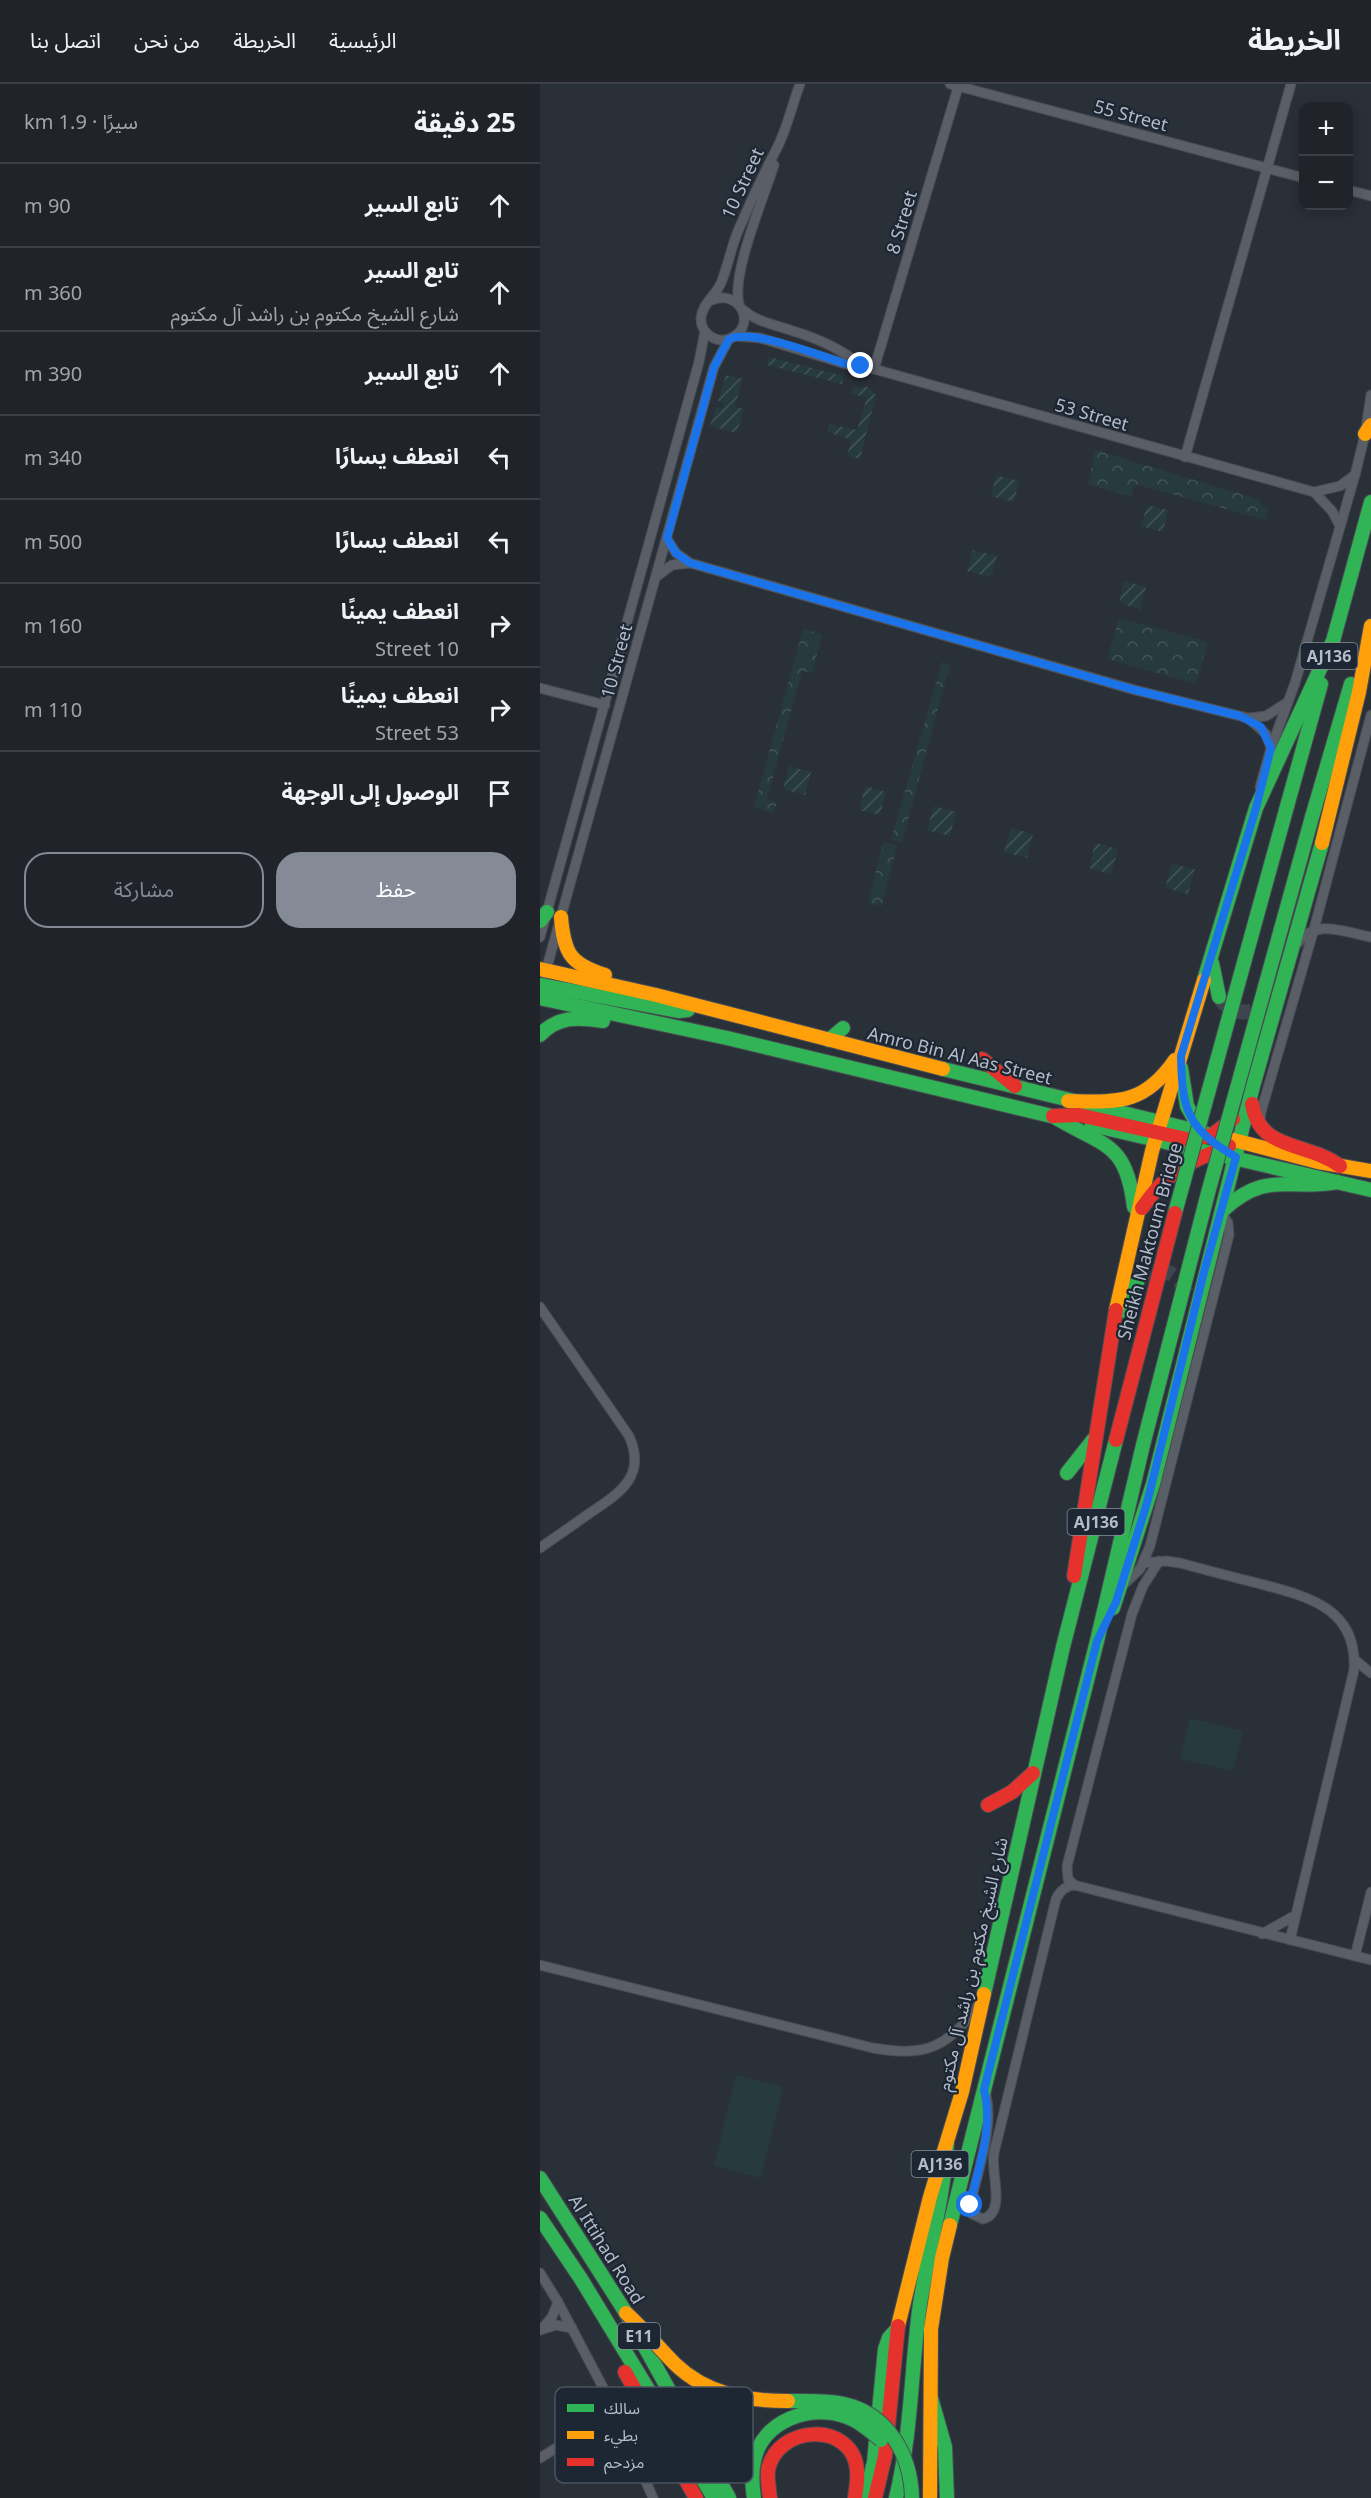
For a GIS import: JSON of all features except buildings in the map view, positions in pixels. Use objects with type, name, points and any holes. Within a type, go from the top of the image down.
[{"type":"main road","name":"AJ136","points":[[1332,643],[1371,501]]},
{"type":"main road","name":"AJ136","points":[[930,2498],[931,2329],[935,2294],[950,2220],[1208,1193],[1312,817],[1371,618]]},
{"type":"main road","points":[[1097,1641],[1120,1588],[1153,1484],[1204,1272],[1253,1086],[1328,821],[1359,692],[1371,626]]},
{"type":"main road","points":[[1074,1603],[1077,1554],[1113,1330],[1135,1220],[1157,1127],[1181,1056],[1256,808],[1332,643]]},
{"type":"main road","name":"Sheikh Maktoum Bridge","points":[[1116,1440],[1182,1185],[1332,643]]},
{"type":"main road","points":[[561,917],[564,944],[570,959],[586,969],[645,985],[656,995]]},
{"type":"main road","points":[[1211,957],[1218,997]]},
{"type":"main road","points":[[541,982],[679,1011],[699,1007]]},
{"type":"main road","name":"Amro Bin Al Aas Street","points":[[541,982],[656,995],[1068,1101],[1157,1127],[1240,1141],[1340,1166],[1371,1171]]},
{"type":"main road","name":"Amro Bin Al Aas Street","points":[[541,982],[650,1022],[793,1053],[908,1083],[1053,1116]]},
{"type":"main road","points":[[1266,1004],[1281,987]]},
{"type":"main road","points":[[540,1035],[547,1026],[561,1019],[572,1017],[632,1025],[650,1022]]},
{"type":"main road","points":[[830,1040],[843,1028]]},
{"type":"main road","points":[[1068,1101],[1116,1102],[1144,1094],[1161,1079],[1185,1041]]},
{"type":"main road","points":[[1181,1056],[1182,1086],[1187,1106],[1206,1135],[1202,1149],[1218,1180],[1222,1199],[1221,1212]]},
{"type":"main road","points":[[982,1059],[1019,1089]]},
{"type":"main road","points":[[1253,1086],[1253,1113],[1261,1130],[1272,1138],[1324,1155],[1340,1166]]},
{"type":"main road","points":[[1206,1135],[1225,1127],[1237,1114],[1253,1086]]},
{"type":"main road","points":[[1187,1106],[1198,1119],[1214,1123],[1223,1122],[1237,1114]]},
{"type":"main road","points":[[1053,1116],[1073,1114],[1157,1127],[1202,1149],[1371,1190]]},
{"type":"main road","points":[[1053,1116],[1106,1143],[1119,1154],[1131,1178],[1135,1220]]},
{"type":"main road","points":[[1202,1149],[1206,1135]]},
{"type":"main road","points":[[1135,1220],[1163,1178],[1181,1164],[1202,1149],[1240,1141]]},
{"type":"main road","points":[[1221,1212],[1238,1196],[1258,1186],[1281,1182],[1311,1185],[1336,1182]]},
{"type":"main road","points":[[1204,1272],[1215,1287]]},
{"type":"main road","points":[[1113,1330],[1138,1280]]},
{"type":"main road","points":[[1186,1292],[1189,1332]]},
{"type":"main road","points":[[1180,1372],[1190,1392]]},
{"type":"main road","points":[[1067,1473],[1095,1438]]},
{"type":"main road","name":"شارع الشيخ مكتوم بن راشد آل مكتوم","points":[[875,2498],[885,2457],[897,2329],[928,2206],[962,2092],[1033,1773],[1116,1440]]},
{"type":"main road","points":[[988,1805],[1012,1792],[1033,1773]]},
{"type":"main road","points":[[896,2498],[910,2432],[919,2312],[945,2180],[947,2143]]},
{"type":"main road","name":"Al Ittihad Road","points":[[540,2178],[626,2313],[667,2387]]},
{"type":"main road","name":"E11","points":[[540,2218],[581,2279],[647,2387]]},
{"type":"main road","points":[[581,2279],[582,2298],[587,2311],[633,2387]]},
{"type":"main road","points":[[626,2313],[644,2328],[673,2364],[708,2387]]},
{"type":"main road","points":[[865,2498],[874,2462],[885,2349],[889,2338],[897,2329]]},
{"type":"main road","points":[[930,2395],[942,2421],[947,2467],[947,2498]]},
{"type":"main road","points":[[753,2399],[838,2401],[865,2411],[890,2433],[903,2451],[910,2470],[912,2498]]},
{"type":"main road","points":[[753,2463],[760,2441],[779,2425],[792,2418],[814,2413],[832,2413],[852,2419],[882,2441],[898,2470],[901,2498]]},
{"type":"main road","points":[[770,2498],[767,2482],[768,2468],[777,2449],[795,2436],[821,2433],[843,2441],[852,2451],[858,2471],[855,2498]]},
{"type":"main road","points":[[678,2483],[684,2498]]},
{"type":"main road","points":[[687,2483],[696,2498]]},
{"type":"main road","name":"E11","points":[[705,2483],[714,2498]]},
{"type":"main road","name":"Al Ittihad Road","points":[[721,2483],[729,2498]]},
{"type":"main road","points":[[752,2483],[754,2498]]},
{"type":"street","name":"10 Street","points":[[712,300],[721,285],[735,240],[777,148],[800,84]]},
{"type":"street","points":[[1185,457],[1291,84]]},
{"type":"street","name":"55 Street","points":[[956,85],[1299,177]]},
{"type":"street","name":"8 Street","points":[[874,369],[956,85]]},
{"type":"street","name":"10 Street","points":[[741,307],[737,289],[776,159],[777,148]]},
{"type":"street","points":[[1353,191],[1371,196]]},
{"type":"street","points":[[746,215],[752,214],[757,219]]},
{"type":"street","points":[[726,297],[741,307],[743,325],[732,338],[715,339],[705,331],[701,317],[702,310],[712,300],[726,297]]},
{"type":"street","name":"53 Street","points":[[741,307],[756,319],[795,331],[836,350],[861,366]]},
{"type":"street","name":"10 Street","points":[[540,937],[543,916],[699,362],[705,331]]},
{"type":"street","name":"10 Street","points":[[541,982],[714,367],[732,338]]},
{"type":"street","name":"53 Street","points":[[732,338],[760,338],[846,364],[874,369],[1314,492]]},
{"type":"street","points":[[1256,808],[1271,748],[1290,700],[1368,430],[1371,394]]},
{"type":"street","points":[[1314,492],[1340,486],[1355,475]]},
{"type":"street","points":[[1314,492],[1332,511],[1340,526]]},
{"type":"street","points":[[667,538],[676,553],[690,563],[1135,690],[1248,718],[1266,716],[1283,707],[1290,700]]},
{"type":"street","points":[[657,576],[672,566],[690,563]]},
{"type":"street","points":[[540,688],[604,705]]},
{"type":"street","points":[[1359,692],[1359,719],[1369,730]]},
{"type":"street","points":[[1261,1130],[1261,1113],[1314,929],[1360,751],[1369,730],[1371,715]]},
{"type":"street","points":[[1248,718],[1266,734],[1271,748]]},
{"type":"street","points":[[1360,751],[1371,741]]},
{"type":"street","points":[[1318,912],[1322,922],[1330,928]]},
{"type":"street","points":[[1290,955],[1303,936],[1314,929],[1330,928],[1371,937]]},
{"type":"street","points":[[1120,1588],[1143,1563],[1150,1546],[1229,1231],[1228,1223],[1221,1212]]},
{"type":"street","points":[[540,1307],[629,1436],[634,1447],[635,1459],[629,1481],[622,1490],[540,1548]]},
{"type":"street","points":[[1143,1563],[1159,1561],[1180,1563],[1299,1594],[1316,1601],[1336,1616],[1346,1629],[1352,1644],[1355,1660],[1290,1940]]},
{"type":"street","points":[[1159,1561],[1143,1586],[1132,1614],[1067,1866],[1068,1879],[1074,1885],[1371,1960]]},
{"type":"street","points":[[1355,1660],[1371,1673]]},
{"type":"street","points":[[984,2090],[988,2110],[987,2125],[970,2205],[972,2214],[983,2219],[992,2215],[997,2206],[992,2169],[994,2153],[1056,1899],[1061,1891],[1074,1885]]},
{"type":"street","points":[[1355,1956],[1371,1892]]},
{"type":"street","points":[[1262,1934],[1294,1917]]},
{"type":"street","points":[[540,1965],[873,2048],[904,2053],[928,2049],[951,2036],[982,2000]]},
{"type":"street","points":[[540,2273],[603,2387]]},
{"type":"street","points":[[541,2330],[552,2317],[558,2302]]},
{"type":"street","points":[[541,2330],[556,2325],[572,2328]]},
{"type":"street","points":[[540,2458],[555,2449]]},
{"type":"street","points":[[647,2483],[653,2498]]},
{"type":"green space","points":[[769,357],[844,376],[842,384],[767,365]]},
{"type":"green space","points":[[726,375],[743,379],[735,406],[744,409],[737,433],[710,426],[716,407],[722,408],[723,403],[718,401]]},
{"type":"green space","points":[[853,387],[868,387],[876,395],[860,459],[847,456],[851,440],[827,432],[830,424],[857,430],[867,397],[851,394]]},
{"type":"green space","points":[[1095,450],[1261,500],[1260,506],[1269,508],[1266,520],[1135,484],[1131,497],[1088,484]]},
{"type":"green space","points":[[996,475],[1019,481],[1014,502],[991,496]]},
{"type":"green space","points":[[1147,505],[1168,510],[1163,532],[1141,526]]},
{"type":"green space","points":[[973,550],[997,556],[991,577],[967,571]]},
{"type":"green space","points":[[1124,581],[1146,587],[1140,609],[1119,603]]},
{"type":"green space","points":[[1119,618],[1208,642],[1196,684],[1107,659]]},
{"type":"green space","points":[[803,629],[822,634],[813,673],[802,671],[767,799],[777,802],[774,813],[754,807]]},
{"type":"green space","points":[[942,662],[950,664],[902,843],[891,840]]},
{"type":"green space","points":[[789,766],[811,772],[805,795],[783,789]]},
{"type":"green space","points":[[865,786],[886,792],[880,815],[859,810]]},
{"type":"green space","points":[[934,806],[956,812],[950,836],[927,830]]},
{"type":"green space","points":[[1011,828],[1033,834],[1027,858],[1004,852]]},
{"type":"green space","points":[[883,842],[897,845],[882,906],[868,903]]},
{"type":"green space","points":[[1095,843],[1118,849],[1111,874],[1089,868]]},
{"type":"green space","points":[[1172,864],[1195,869],[1188,894],[1165,888]]},
{"type":"green space","points":[[1190,1718],[1243,1731],[1233,1771],[1180,1759]]},
{"type":"green space","points":[[736,2075],[783,2087],[761,2178],[714,2166]]},
{"type":"tunnel","points":[[1219,997],[1223,1003],[1240,1012],[1253,1011],[1266,1004]]},
{"type":"tunnel","points":[[1138,1280],[1152,1272],[1166,1272],[1178,1279],[1186,1292]]},
{"type":"traffic: fast","points":[[1330,652],[1371,502]]},
{"type":"traffic: fast","points":[[1204,980],[1256,808],[1332,643]]},
{"type":"traffic: fast","points":[[1286,810],[1321,684]]},
{"type":"traffic: fast","points":[[1312,817],[1351,684]]},
{"type":"traffic: fast","points":[[1175,1213],[1286,810]]},
{"type":"traffic: fast","points":[[1143,1445],[1208,1193],[1312,817]]},
{"type":"traffic: fast","points":[[1113,1608],[1153,1484],[1253,1086],[1322,843]]},
{"type":"traffic: fast","points":[[540,921],[547,912]]},
{"type":"traffic: fast","points":[[1212,963],[1219,997]]},
{"type":"traffic: fast","points":[[540,985],[679,1011],[688,1010]]},
{"type":"traffic: fast","points":[[540,998],[727,1038],[1064,1119]]},
{"type":"traffic: fast","points":[[540,1035],[554,1024],[569,1019],[603,1021]]},
{"type":"traffic: fast","points":[[829,1040],[843,1028]]},
{"type":"traffic: fast","points":[[1181,1068],[1187,1106],[1203,1135]]},
{"type":"traffic: fast","points":[[943,1069],[1205,1133]]},
{"type":"traffic: fast","points":[[1053,1116],[1098,1141],[1118,1157],[1125,1169],[1134,1207]]},
{"type":"traffic: fast","points":[[1092,1125],[1371,1190]]},
{"type":"traffic: fast","points":[[1223,1210],[1238,1198],[1265,1186],[1337,1182]]},
{"type":"traffic: fast","points":[[1121,1311],[1138,1280]]},
{"type":"traffic: fast","points":[[1067,1473],[1093,1440]]},
{"type":"traffic: fast","points":[[984,1994],[1063,1647],[1116,1440]]},
{"type":"traffic: fast","points":[[950,2225],[1097,1641],[1143,1445]]},
{"type":"traffic: fast","points":[[896,2498],[908,2428],[922,2290],[939,2206],[947,2143]]},
{"type":"traffic: fast","points":[[540,2178],[626,2313],[667,2387]]},
{"type":"traffic: fast","points":[[540,2218],[581,2279],[647,2387]]},
{"type":"traffic: fast","points":[[865,2498],[874,2462],[885,2349],[889,2338],[897,2329]]},
{"type":"traffic: fast","points":[[931,2398],[945,2447],[947,2498]]},
{"type":"traffic: fast","points":[[788,2401],[844,2404],[860,2409],[873,2417],[885,2427],[902,2452],[911,2482],[912,2498]]},
{"type":"traffic: fast","points":[[753,2466],[759,2447],[767,2435],[777,2426],[803,2414],[833,2413],[847,2417],[865,2427],[881,2440]]},
{"type":"traffic: fast","points":[[705,2483],[714,2498]]},
{"type":"traffic: fast","points":[[721,2483],[729,2498]]},
{"type":"traffic: fast","points":[[752,2483],[754,2498]]},
{"type":"traffic: slow","points":[[1365,434],[1371,425]]},
{"type":"traffic: slow","points":[[1322,843],[1359,692],[1371,626]]},
{"type":"traffic: slow","points":[[561,917],[564,940],[571,955],[584,966],[605,975]]},
{"type":"traffic: slow","points":[[540,969],[656,995],[943,1069]]},
{"type":"traffic: slow","points":[[1116,1310],[1152,1151],[1204,980]]},
{"type":"traffic: slow","points":[[1068,1101],[1129,1098],[1152,1086],[1175,1060]]},
{"type":"traffic: slow","points":[[1230,1139],[1318,1162],[1371,1171]]},
{"type":"traffic: slow","points":[[898,2326],[930,2197],[962,2092],[984,1994]]},
{"type":"traffic: slow","points":[[930,2498],[931,2329],[942,2258],[950,2225]]},
{"type":"traffic: slow","points":[[626,2313],[675,2364],[709,2387]]},
{"type":"traffic: slow","points":[[753,2398],[788,2401]]},
{"type":"traffic: jam","points":[[982,1059],[1015,1086]]},
{"type":"traffic: jam","points":[[1252,1104],[1264,1130],[1274,1138],[1327,1158],[1340,1166]]},
{"type":"traffic: jam","points":[[1053,1116],[1079,1115],[1191,1140],[1212,1135],[1233,1119]]},
{"type":"traffic: jam","points":[[1142,1208],[1170,1176],[1201,1157],[1229,1146]]},
{"type":"traffic: jam","points":[[1116,1440],[1175,1213]]},
{"type":"traffic: jam","points":[[1074,1576],[1116,1310]]},
{"type":"traffic: jam","points":[[988,1805],[1012,1792],[1033,1773]]},
{"type":"traffic: jam","points":[[875,2498],[885,2456],[898,2326]]},
{"type":"traffic: jam","points":[[625,2372],[633,2387]]},
{"type":"traffic: jam","points":[[770,2498],[768,2470],[774,2455],[785,2444],[799,2437],[814,2434],[829,2436],[843,2443],[852,2454],[857,2470],[855,2498]]},
{"type":"traffic: jam","points":[[688,2483],[696,2498]]},
{"type":"route","points":[[861,366],[846,364],[752,336],[735,336],[729,339],[714,367],[667,538],[676,553],[690,563],[1135,690],[1248,718],[1261,727],[1271,748],[1256,808],[1181,1056],[1184,1096],[1197,1127],[1206,1138],[1236,1157],[1204,1272],[1153,1484],[1116,1602],[1097,1641],[984,2090],[988,2110],[987,2125],[970,2205]]}]
